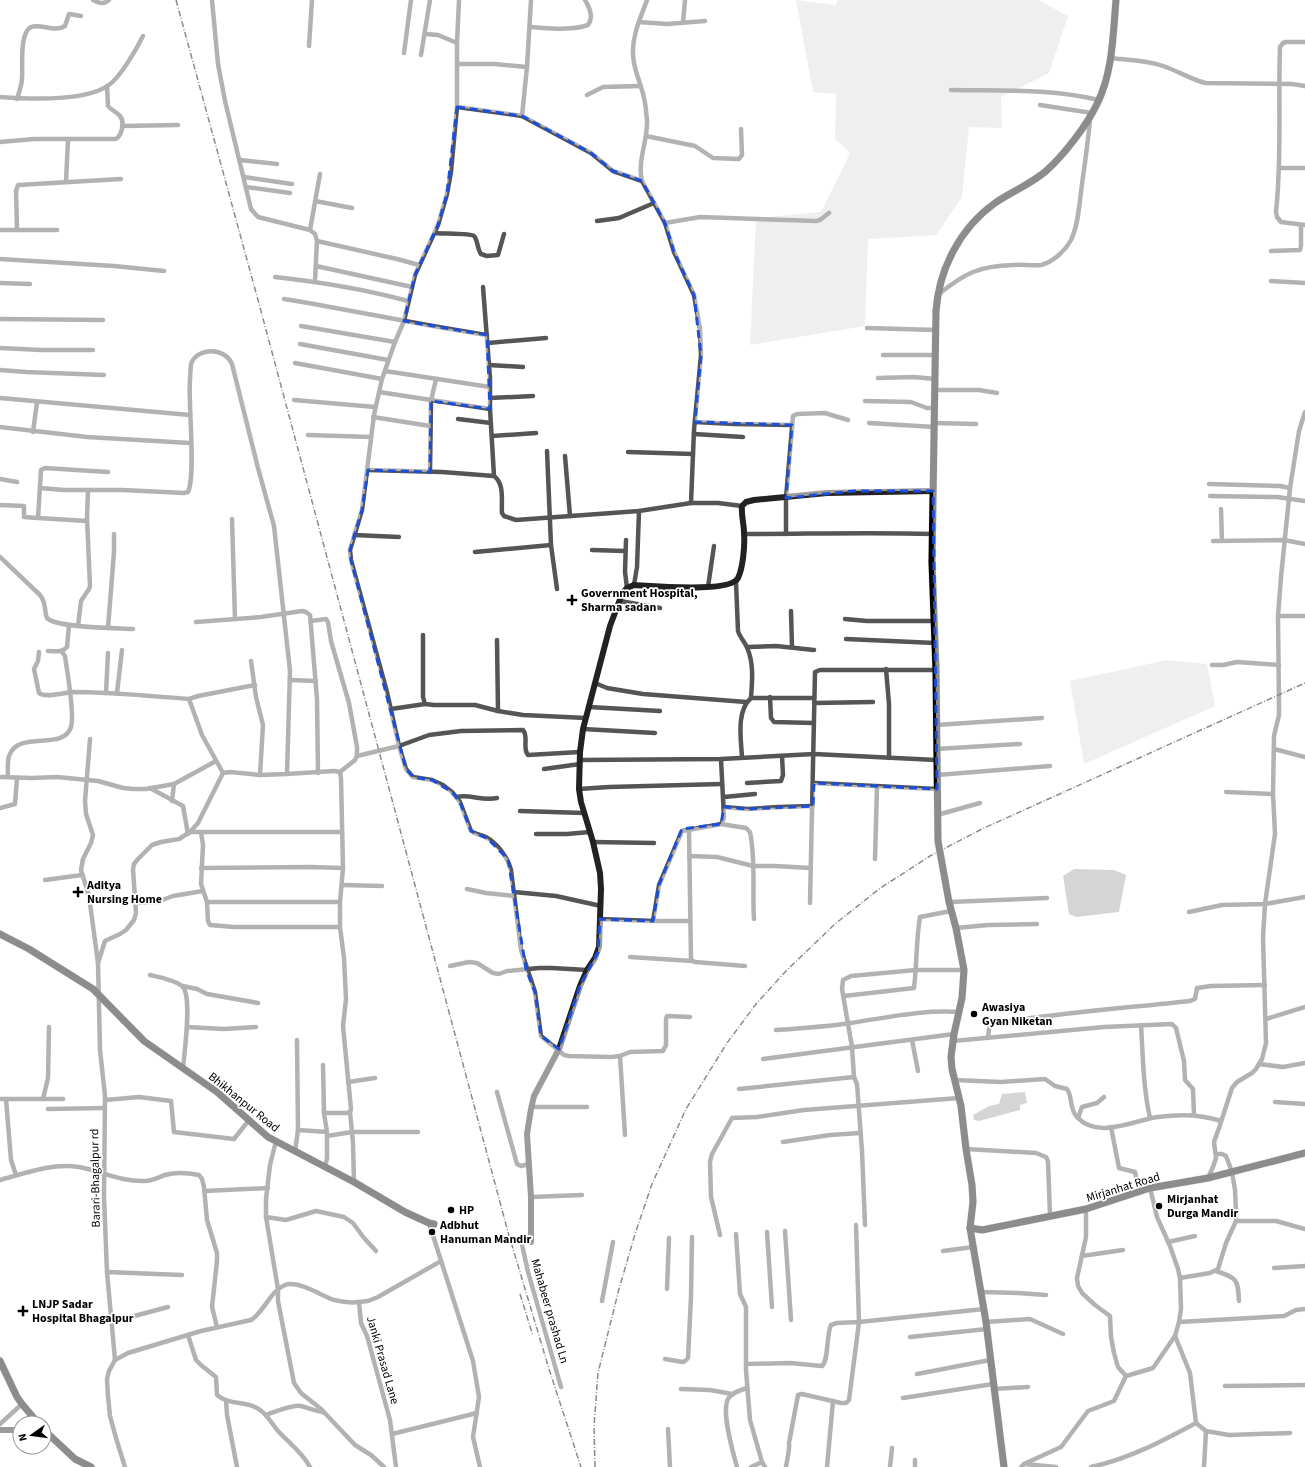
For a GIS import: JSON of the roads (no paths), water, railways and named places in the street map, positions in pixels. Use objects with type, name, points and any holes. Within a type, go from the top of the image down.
[{"type":"main road","points":[[1004,1467],[984,1309],[970,1228],[973,1202],[972,1185],[959,1098],[954,1080],[951,1057],[963,992],[964,970],[939,853],[937,815],[936,670],[932,491],[937,296],[943,275],[957,244],[964,232],[974,220],[994,204],[1047,170],[1067,147],[1091,115],[1099,100],[1110,58],[1116,0]]},
{"type":"main road","name":"Bhikhanpur Road","points":[[0,934],[29,949],[93,989],[144,1041],[217,1092],[268,1137],[354,1182],[405,1212],[432,1223]]},
{"type":"main road","name":"Mirjanhat Road","points":[[970,1228],[982,1230],[1086,1209],[1150,1188],[1208,1178],[1305,1153]]},
{"type":"main road","points":[[0,1361],[22,1404],[31,1415]]},
{"type":"main road","points":[[52,1438],[76,1459],[91,1467]]},
{"type":"street","points":[[93,0],[102,3],[109,0]]},
{"type":"street","points":[[212,0],[218,64],[225,102],[251,209],[258,217],[310,230],[315,234],[317,241],[315,281]]},
{"type":"street","points":[[309,46],[312,0]]},
{"type":"street","points":[[404,53],[411,0]]},
{"type":"street","points":[[421,55],[430,0]]},
{"type":"street","points":[[458,0],[456,43],[458,64],[457,107],[450,180],[442,213],[435,233],[419,265],[408,301],[404,321],[384,371],[373,417],[368,470],[362,510],[350,550],[350,560],[406,769],[413,777],[432,780],[443,785],[457,797],[470,831],[488,839],[508,859],[511,870],[521,950],[526,969],[535,992],[541,1036],[569,1056],[620,1056],[630,1052],[663,1051],[666,1045],[667,1016],[690,1017]]},
{"type":"street","points":[[522,116],[531,0]]},
{"type":"street","points":[[530,27],[556,28],[588,25],[591,13],[585,0]]},
{"type":"street","points":[[647,0],[639,22],[633,52],[646,107],[647,121],[646,136],[640,158],[642,181],[666,223],[674,252],[694,295],[700,329],[701,355],[694,434],[691,503]]},
{"type":"street","points":[[683,23],[685,0]]},
{"type":"street","points":[[17,98],[22,82],[22,50],[30,28],[36,26],[60,28],[64,26],[69,14],[81,16]]},
{"type":"street","points":[[639,22],[668,24],[705,21]]},
{"type":"street","points":[[425,34],[443,37],[456,43]]},
{"type":"street","points":[[0,97],[40,99],[82,95],[107,86],[128,62],[142,36]]},
{"type":"street","points":[[1271,250],[1300,250],[1301,246],[1303,225],[1281,222],[1277,217],[1276,212],[1279,168],[1278,84],[1281,45],[1286,42],[1305,42]]},
{"type":"street","points":[[1110,58],[1143,61],[1164,66],[1205,83],[1292,84],[1305,86]]},
{"type":"street","points":[[458,64],[494,64],[527,67]]},
{"type":"street","points":[[0,142],[68,139],[116,139],[119,136],[122,126],[122,119],[120,115],[108,106],[107,86]]},
{"type":"street","points":[[587,95],[603,88],[640,86]]},
{"type":"street","points":[[951,90],[1035,91],[1075,95],[1099,100]]},
{"type":"street","points":[[937,296],[951,284],[977,270],[997,265],[1042,264],[1050,262],[1062,252],[1070,240],[1075,226],[1091,115],[1040,105]]},
{"type":"street","points":[[457,107],[522,116],[592,153],[613,171],[642,181]]},
{"type":"street","points":[[122,126],[178,125]]},
{"type":"street","points":[[646,136],[695,146],[713,158],[739,159],[742,155],[741,129]]},
{"type":"street","points":[[66,182],[68,139]]},
{"type":"street","points":[[240,160],[277,164]]},
{"type":"street","points":[[1279,168],[1305,168]]},
{"type":"street","points":[[310,230],[320,174]]},
{"type":"street","points":[[244,177],[292,184]]},
{"type":"street","points":[[17,230],[16,191],[18,185],[121,179]]},
{"type":"street","points":[[246,187],[290,193]]},
{"type":"street","points":[[315,201],[352,208]]},
{"type":"street","points":[[597,221],[620,218],[654,203]]},
{"type":"street","points":[[666,223],[700,217],[816,221],[820,220],[829,213]]},
{"type":"street","points":[[0,230],[57,230]]},
{"type":"street","points":[[435,233],[451,235],[471,234],[475,237],[477,247],[481,254],[490,257],[498,255],[500,252],[504,234]]},
{"type":"street","points":[[317,241],[398,258],[419,265]]},
{"type":"street","points":[[0,259],[114,266],[164,271]]},
{"type":"street","points":[[316,266],[412,287]]},
{"type":"street","points":[[275,277],[315,281],[379,293],[408,301]]},
{"type":"street","points":[[1271,281],[1305,283]]},
{"type":"street","points":[[0,283],[30,284]]},
{"type":"street","points":[[482,287],[488,343],[494,476]]},
{"type":"street","points":[[284,299],[487,335]]},
{"type":"street","points":[[0,319],[103,320]]},
{"type":"street","points":[[301,326],[395,342]]},
{"type":"street","points":[[867,328],[936,330]]},
{"type":"street","points":[[488,343],[546,338]]},
{"type":"street","points":[[300,344],[388,360]]},
{"type":"street","points":[[0,348],[93,350]]},
{"type":"street","points":[[40,488],[186,493],[190,489],[190,394],[192,360],[196,356],[209,351],[221,352],[227,355],[232,364],[274,526],[290,665],[287,774]]},
{"type":"street","points":[[882,355],[935,355]]},
{"type":"street","points":[[296,363],[382,379]]},
{"type":"street","points":[[489,364],[523,367]]},
{"type":"street","points":[[0,370],[104,375]]},
{"type":"street","points":[[384,371],[490,387]]},
{"type":"street","points":[[878,378],[914,377],[935,379]]},
{"type":"street","points":[[430,472],[431,401],[436,379]]},
{"type":"street","points":[[934,390],[979,390],[997,392]]},
{"type":"street","points":[[379,392],[490,409]]},
{"type":"street","points":[[490,398],[532,396]]},
{"type":"street","points":[[0,398],[190,415]]},
{"type":"street","points":[[294,400],[375,407]]},
{"type":"street","points":[[865,401],[914,403],[927,408],[934,408]]},
{"type":"street","points":[[33,432],[37,402]]},
{"type":"street","points":[[1208,1178],[1216,1160],[1214,1142],[1232,1088],[1237,1082],[1252,1073],[1259,1064],[1262,1059],[1266,1043],[1263,943],[1265,904],[1274,834],[1274,736],[1279,715],[1278,616],[1290,488],[1298,438],[1305,412]]},
{"type":"street","points":[[786,534],[786,498],[793,416],[797,414],[825,413],[848,420]]},
{"type":"street","points":[[373,417],[430,426]]},
{"type":"street","points":[[458,419],[491,423]]},
{"type":"street","points":[[695,422],[792,425]]},
{"type":"street","points":[[869,423],[934,425],[976,424]]},
{"type":"street","points":[[0,427],[87,437],[190,443]]},
{"type":"street","points":[[492,436],[536,433]]},
{"type":"street","points":[[694,434],[743,438]]},
{"type":"street","points":[[308,435],[371,437]]},
{"type":"street","points":[[1298,438],[1305,439]]},
{"type":"street","points":[[547,451],[551,545],[557,589]]},
{"type":"street","points":[[628,452],[693,454]]},
{"type":"street","points":[[565,456],[570,516]]},
{"type":"street","points":[[38,518],[40,473],[43,468],[108,472]]},
{"type":"street","points":[[368,470],[494,476],[499,480],[501,487],[502,513],[504,516],[516,520],[639,511],[691,503],[718,503],[742,506]]},
{"type":"street","points":[[0,479],[16,482]]},
{"type":"street","points":[[1209,484],[1280,486],[1290,488]]},
{"type":"street","points":[[78,626],[81,601],[90,586],[87,521],[88,490]]},
{"type":"street","points":[[532,1242],[527,1134],[531,1107],[534,1096],[559,1049],[580,986],[587,970],[598,952],[601,906],[600,873],[593,842],[581,802],[580,752],[583,729],[610,626],[622,594],[627,588],[634,585],[708,588],[726,586],[736,582],[739,578],[742,565],[745,534],[742,506],[749,501],[764,498],[786,498],[847,492],[932,491]]},
{"type":"street","points":[[1210,496],[1289,498],[1305,502]]},
{"type":"street","points":[[0,505],[24,506],[24,517],[87,521]]},
{"type":"street","points":[[1221,509],[1222,541]]},
{"type":"street","points":[[634,585],[637,567],[639,511]]},
{"type":"street","points":[[232,519],[235,619]]},
{"type":"street","points":[[745,534],[825,535],[865,532],[933,534]]},
{"type":"street","points":[[108,628],[114,534]]},
{"type":"street","points":[[354,535],[399,537]]},
{"type":"street","points":[[626,540],[624,572],[627,588]]},
{"type":"street","points":[[1214,541],[1284,540],[1305,544]]},
{"type":"street","points":[[476,552],[551,545]]},
{"type":"street","points":[[708,588],[714,546]]},
{"type":"street","points":[[592,550],[625,551]]},
{"type":"street","points":[[0,558],[43,598],[47,618],[50,620],[78,626],[133,629]]},
{"type":"street","points":[[736,582],[739,636],[747,646],[751,656],[751,698]]},
{"type":"street","points":[[620,601],[660,608]]},
{"type":"street","points":[[196,622],[302,611],[306,612],[310,616],[316,681],[318,773]]},
{"type":"street","points":[[791,611],[792,648]]},
{"type":"street","points":[[1278,616],[1305,616]]},
{"type":"street","points":[[223,773],[230,772],[260,775],[334,771],[340,772],[355,760],[357,756],[357,747],[349,703],[331,641],[328,622],[326,619],[311,621]]},
{"type":"street","points":[[845,619],[867,621],[934,621]]},
{"type":"street","points":[[48,651],[62,652],[67,647],[69,625]]},
{"type":"street","points":[[423,635],[424,704]]},
{"type":"street","points":[[846,639],[935,643]]},
{"type":"street","points":[[497,640],[498,711]]},
{"type":"street","points":[[747,646],[769,646],[814,650]]},
{"type":"street","points":[[117,693],[122,650]]},
{"type":"street","points":[[40,652],[34,669],[39,693],[44,695],[70,692],[117,693],[189,699],[255,685]]},
{"type":"street","points":[[8,778],[9,756],[16,747],[31,741],[60,739],[67,735],[72,722],[65,656],[62,652]]},
{"type":"street","points":[[106,693],[108,653]]},
{"type":"street","points":[[251,661],[256,697],[263,725],[260,775]]},
{"type":"street","points":[[1212,665],[1223,666],[1237,662],[1279,665]]},
{"type":"street","points":[[886,670],[889,704],[889,758]]},
{"type":"street","points":[[810,903],[814,783],[815,672],[936,670]]},
{"type":"street","points":[[290,680],[316,681]]},
{"type":"street","points":[[595,683],[607,688],[643,694],[746,702]]},
{"type":"street","points":[[770,697],[771,718],[774,722],[814,723]]},
{"type":"street","points":[[742,757],[741,725],[746,702],[751,698],[814,698]]},
{"type":"street","points":[[189,699],[202,735],[223,773]]},
{"type":"street","points":[[814,703],[873,702]]},
{"type":"street","points":[[390,709],[424,704],[475,705],[523,715],[586,718]]},
{"type":"street","points":[[589,707],[660,711]]},
{"type":"street","points":[[936,725],[1042,718]]},
{"type":"street","points":[[583,729],[655,732]]},
{"type":"street","points":[[357,756],[399,746],[429,735],[461,731],[523,730],[526,734],[525,752],[528,755],[580,752]]},
{"type":"street","points":[[45,880],[82,875],[82,859],[93,835],[85,810],[90,739]]},
{"type":"street","points":[[936,749],[1020,744]]},
{"type":"street","points":[[1274,750],[1305,757]]},
{"type":"street","points":[[544,769],[580,762],[721,759],[814,754],[936,760]]},
{"type":"street","points":[[747,783],[781,781],[783,775],[782,756]]},
{"type":"street","points":[[721,759],[724,797],[724,818],[721,824]]},
{"type":"street","points":[[0,777],[57,777],[98,781],[123,788],[150,788],[174,784],[216,761]]},
{"type":"street","points":[[937,776],[1050,766]]},
{"type":"street","points":[[340,772],[343,868],[340,902],[340,927],[346,992],[343,1038],[351,1106],[350,1112],[354,1182]]},
{"type":"street","points":[[98,963],[105,941],[126,930],[134,920],[136,913],[133,869],[134,864],[156,843],[173,841],[189,833],[198,823],[223,773]]},
{"type":"street","points":[[0,808],[14,804],[17,778]]},
{"type":"street","points":[[814,783],[937,790]]},
{"type":"street","points":[[172,801],[174,784]]},
{"type":"street","points":[[580,789],[722,784]]},
{"type":"street","points":[[875,859],[877,787]]},
{"type":"street","points":[[150,788],[183,806],[189,833]]},
{"type":"street","points":[[1226,792],[1273,794]]},
{"type":"street","points":[[724,797],[756,794]]},
{"type":"street","points":[[457,797],[463,796],[488,800],[497,798]]},
{"type":"street","points":[[937,815],[980,803]]},
{"type":"street","points":[[724,807],[748,809],[813,806]]},
{"type":"street","points":[[520,811],[584,813]]},
{"type":"street","points":[[653,921],[655,902],[661,879],[682,831],[721,824],[748,829],[751,838],[753,866],[754,919]]},
{"type":"street","points":[[689,830],[692,961]]},
{"type":"street","points":[[201,832],[201,884],[206,902],[208,924],[211,926],[340,927]]},
{"type":"street","points":[[189,833],[342,832]]},
{"type":"street","points":[[536,834],[590,832]]},
{"type":"street","points":[[593,842],[654,844]]},
{"type":"street","points":[[689,856],[717,857],[753,866],[810,868]]},
{"type":"street","points":[[201,868],[343,868]]},
{"type":"street","name":"Barari-Bhagalpur rd","points":[[82,875],[89,896],[98,963],[100,996],[100,1050],[104,1100],[104,1197],[115,1360]]},
{"type":"street","points":[[342,885],[382,886]]},
{"type":"street","points":[[467,889],[486,893],[556,896],[601,906]]},
{"type":"street","points":[[135,904],[157,902],[173,896],[203,891]]},
{"type":"street","points":[[1189,912],[1222,905],[1265,904],[1305,897]]},
{"type":"street","points":[[949,902],[1047,898]]},
{"type":"street","points":[[206,902],[340,902]]},
{"type":"street","points":[[844,996],[914,988],[917,934],[920,917],[951,911]]},
{"type":"street","points":[[600,919],[690,921]]},
{"type":"street","points":[[956,928],[988,925],[1037,924]]},
{"type":"street","points":[[630,957],[745,966]]},
{"type":"street","points":[[450,966],[477,962],[493,973],[499,974],[526,969],[552,968],[587,970]]},
{"type":"street","points":[[865,1225],[857,1084],[854,1077],[852,1047],[842,984],[843,980],[851,976],[916,970],[964,970]]},
{"type":"street","points":[[150,975],[197,989],[207,994],[258,1002]]},
{"type":"street","points":[[988,1037],[989,1026],[996,1022],[1077,1012],[1190,1001],[1195,999],[1197,988],[1212,986],[1265,985]]},
{"type":"street","points":[[183,986],[186,994],[187,1027],[183,1069]]},
{"type":"street","points":[[1266,1019],[1305,1007]]},
{"type":"street","points":[[776,1030],[848,1024],[921,1013],[945,1011],[960,1012]]},
{"type":"street","points":[[763,1059],[912,1040],[954,1037],[988,1037],[1097,1027],[1172,1024],[1176,1028],[1185,1066],[1185,1080],[1193,1089],[1194,1115]]},
{"type":"street","points":[[1141,1025],[1145,1097],[1150,1118]]},
{"type":"street","points":[[42,1098],[48,1078],[49,1027]]},
{"type":"street","points":[[187,1027],[224,1029],[256,1027]]},
{"type":"street","points":[[295,1152],[298,1130],[297,1040]]},
{"type":"street","points":[[912,1040],[918,1071]]},
{"type":"street","points":[[620,1056],[625,1135]]},
{"type":"street","points":[[1259,1064],[1283,1066],[1305,1063]]},
{"type":"street","points":[[323,1065],[324,1113],[327,1134],[327,1158],[325,1168]]},
{"type":"street","points":[[739,1089],[854,1077]]},
{"type":"street","points":[[348,1082],[375,1078]]},
{"type":"street","points":[[954,1080],[1001,1082],[1045,1078],[1054,1086],[1068,1090],[1072,1108],[1078,1118],[1086,1124],[1093,1126],[1111,1127],[1135,1123],[1150,1118],[1194,1115],[1221,1121]]},
{"type":"street","points":[[497,1092],[517,1164],[521,1166],[528,1164]]},
{"type":"street","points":[[104,1100],[139,1097],[171,1101],[174,1132],[234,1139],[248,1120]]},
{"type":"street","points":[[1078,1118],[1082,1107],[1097,1103],[1104,1097]]},
{"type":"street","points":[[720,1235],[711,1197],[710,1162],[712,1154],[730,1119],[858,1105],[959,1098]]},
{"type":"street","points":[[0,1099],[63,1099]]},
{"type":"street","points":[[6,1099],[11,1160],[16,1175]]},
{"type":"street","points":[[1275,1102],[1305,1104]]},
{"type":"street","points":[[531,1107],[587,1107]]},
{"type":"street","points":[[48,1109],[104,1108]]},
{"type":"street","points":[[324,1113],[350,1112]]},
{"type":"street","points":[[1111,1127],[1119,1168],[1136,1172],[1139,1191]]},
{"type":"street","points":[[298,1130],[327,1134],[352,1132],[418,1132]]},
{"type":"street","points":[[784,1142],[830,1135],[860,1133]]},
{"type":"street","points":[[276,1141],[270,1165],[266,1217],[278,1289],[278,1301],[294,1383],[301,1393],[323,1412],[355,1445],[371,1455],[384,1467]]},
{"type":"street","points":[[966,1149],[1036,1153],[1046,1157],[1048,1161],[1050,1216]]},
{"type":"street","points":[[1180,1278],[1216,1271],[1220,1266],[1226,1243],[1236,1221],[1235,1190],[1232,1172],[1226,1156],[1216,1154]]},
{"type":"street","points":[[0,1180],[44,1167],[64,1166],[80,1168],[131,1180],[145,1181],[167,1174],[199,1175],[202,1179],[205,1191],[207,1220],[217,1253],[212,1307],[217,1327]]},
{"type":"street","points":[[205,1191],[268,1188]]},
{"type":"street","points":[[1022,1466],[1061,1446],[1088,1411],[1114,1401],[1126,1376],[1153,1368],[1175,1336],[1179,1322],[1180,1278],[1176,1261],[1157,1217],[1150,1188]]},
{"type":"street","points":[[531,1197],[582,1195]]},
{"type":"street","points":[[1086,1209],[1086,1228],[1077,1278],[1078,1286],[1082,1293],[1110,1316],[1111,1337],[1114,1353],[1118,1367],[1126,1376]]},
{"type":"street","points":[[266,1217],[286,1220],[316,1211],[344,1217],[353,1223],[376,1251]]},
{"type":"street","points":[[1236,1221],[1276,1221],[1305,1229]]},
{"type":"street","points":[[432,1223],[441,1261],[473,1361],[479,1397],[473,1437],[480,1467]]},
{"type":"street","points":[[786,1467],[798,1395],[802,1394],[844,1403],[848,1400],[859,1322],[856,1225]]},
{"type":"street","points":[[785,1231],[790,1320]]},
{"type":"street","points":[[767,1232],[772,1307]]},
{"type":"street","points":[[736,1234],[740,1294],[746,1307],[746,1364],[750,1420],[762,1462],[765,1467]]},
{"type":"street","points":[[1168,1242],[1196,1236]]},
{"type":"street","points":[[665,1359],[683,1362],[688,1358],[692,1237]]},
{"type":"street","points":[[667,1289],[669,1238]]},
{"type":"street","name":"Mahabeer prashad Ln","points":[[521,1240],[528,1272],[561,1388]]},
{"type":"street","points":[[602,1301],[613,1242]]},
{"type":"street","points":[[943,1250],[973,1247]]},
{"type":"street","points":[[1082,1256],[1123,1250]]},
{"type":"street","name":"Janki Prasad Lane","points":[[396,1467],[390,1420],[367,1336],[361,1323],[359,1302],[368,1301],[378,1297],[441,1261]]},
{"type":"street","points":[[1274,1268],[1305,1266]]},
{"type":"street","points":[[1216,1271],[1230,1276],[1236,1281],[1239,1286],[1240,1301]]},
{"type":"street","points":[[108,1272],[182,1275]]},
{"type":"street","points":[[125,1467],[110,1416],[106,1379],[115,1360],[128,1353],[188,1334],[246,1321],[256,1317],[278,1289],[288,1284],[297,1285],[334,1300],[359,1302]]},
{"type":"street","points":[[981,1292],[1046,1295]]},
{"type":"street","points":[[112,1322],[168,1307]]},
{"type":"street","points":[[746,1364],[790,1363],[822,1366],[826,1361],[826,1351],[832,1325],[837,1323],[984,1309]]},
{"type":"street","points":[[1179,1322],[1284,1316],[1296,1310],[1305,1309]]},
{"type":"street","points":[[910,1337],[1030,1319],[1064,1334]]},
{"type":"street","points":[[188,1334],[196,1360],[215,1374],[217,1379],[217,1395],[226,1400],[256,1407],[266,1415],[277,1430],[305,1456],[310,1467]]},
{"type":"street","points":[[1175,1336],[1190,1374],[1196,1423],[1206,1431],[1229,1435],[1290,1433]]},
{"type":"street","points":[[917,1374],[990,1360]]},
{"type":"street","points":[[1225,1386],[1305,1385]]},
{"type":"street","points":[[903,1398],[993,1387],[1028,1387]]},
{"type":"street","points":[[737,1467],[726,1418],[727,1402],[732,1394],[747,1388]]},
{"type":"street","points":[[681,1389],[710,1390],[732,1394]]},
{"type":"street","points":[[226,1400],[227,1415],[237,1467]]},
{"type":"street","points":[[826,1467],[833,1401]]},
{"type":"street","points":[[0,1424],[22,1404]]},
{"type":"street","points":[[266,1415],[285,1408],[299,1406],[313,1411],[323,1412]]},
{"type":"street","points":[[392,1434],[477,1413]]},
{"type":"street","points":[[1092,1467],[1110,1463],[1149,1448],[1196,1423]]},
{"type":"street","points":[[668,1429],[670,1467]]},
{"type":"street","points":[[0,1430],[12,1430]]},
{"type":"street","points":[[1204,1467],[1206,1431]]},
{"type":"street","points":[[890,1467],[892,1448]]},
{"type":"street","points":[[76,1459],[82,1467]]},
{"type":"street","points":[[915,1460],[915,1467]]},
{"type":"street","points":[[751,1467],[762,1462]]},
{"type":"street","points":[[1022,1466],[1056,1467]]},
{"type":"railway","points":[[176,0],[508,1232],[549,1369],[581,1467]]},
{"type":"railway","points":[[595,1467],[594,1426],[598,1373],[619,1289],[635,1234],[652,1184],[686,1109],[727,1043],[756,1004],[786,971],[835,924],[879,889],[930,856],[982,829],[1305,683]]},
{"type":"railway","points":[[520,1294],[533,1336]]},
{"type":"place","name":"Government Hospital, Sharma sadan","points":[[572,600]]},
{"type":"place","name":"Aditya Nursing Home","points":[[78,892]]},
{"type":"place","name":"Awasiya Gyan Niketan","points":[[974,1014]]},
{"type":"place","name":"Mirjanhat Durga Mandir","points":[[1159,1206]]},
{"type":"place","name":"HP","points":[[451,1210]]},
{"type":"place","name":"Adbhut Hanuman Mandir","points":[[432,1232]]},
{"type":"place","name":"LNJP Sadar Hospital Bhagalpur","points":[[23,1311]]}]
